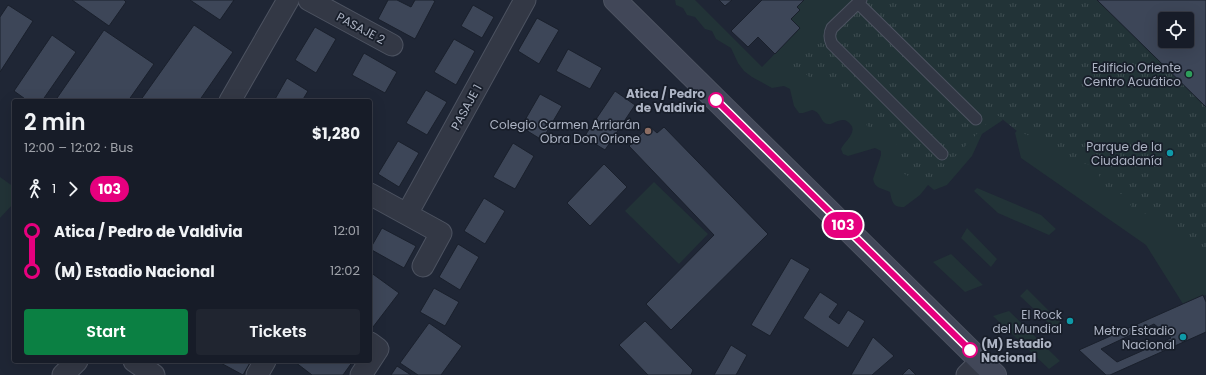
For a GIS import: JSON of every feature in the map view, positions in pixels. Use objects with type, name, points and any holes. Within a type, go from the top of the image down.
[{"type":"main road","points":[[615,0],[981,370]]},
{"type":"street","points":[[231,99],[288,0]]},
{"type":"street","name":"PASAJE 2","points":[[309,0],[392,45]]},
{"type":"street","name":"PASAJE 1","points":[[407,214],[525,0]]},
{"type":"street","points":[[372,195],[441,233],[423,266]]},
{"type":"street","points":[[372,344],[378,349],[372,358]]},
{"type":"street","points":[[63,375],[75,363]]},
{"type":"street","points":[[137,363],[154,375]]},
{"type":"street","points":[[257,375],[264,363]]},
{"type":"street","points":[[361,375],[369,363]]},
{"type":"lane","points":[[942,154],[832,44],[830,40],[830,32],[832,28],[859,1],[976,119]]},
{"type":"green space","points":[[675,0],[695,0],[762,67],[800,28],[791,19],[800,10],[797,7],[804,0],[853,0],[808,45],[898,0],[1003,120],[982,134],[972,156],[947,185],[934,190],[928,185],[920,195],[904,207],[897,206],[892,201],[890,192],[875,185],[873,179],[881,151],[875,148],[848,156],[843,154],[841,149],[852,131],[849,123],[843,120],[830,124],[825,123],[818,113],[812,110],[799,113],[794,106],[790,89],[784,86],[772,88],[744,71],[738,63],[731,48],[716,39],[712,31],[705,29],[695,17],[687,15],[683,8],[676,5]]},
{"type":"green space","points":[[853,0],[1206,0],[1206,254],[1201,252],[1190,241],[1177,238],[1165,226],[1159,213],[1147,214],[1133,210],[1125,194],[1112,193],[1104,187],[1096,166],[1059,158],[1043,141],[1017,131],[996,114],[928,185],[900,172],[896,137],[867,126],[860,107],[841,101],[834,85],[814,81],[802,71],[783,68]]},
{"type":"green space","points":[[1056,83],[1206,171],[1206,295],[1183,304],[1146,245],[1021,158],[1015,133]]},
{"type":"green space","points":[[0,177],[12,186],[12,205],[0,218]]},
{"type":"green space","points":[[654,182],[708,234],[679,264],[625,211]]},
{"type":"green space","points":[[977,188],[1041,215],[1056,229],[1049,235],[998,213],[974,191]]},
{"type":"green space","points":[[967,228],[997,259],[991,267],[961,238]]},
{"type":"green space","points":[[951,254],[983,285],[965,292],[933,262]]},
{"type":"green space","points":[[1027,289],[1061,323],[1055,329],[1020,296]]},
{"type":"green space","points":[[1009,311],[1060,361],[1049,369],[993,316]]},
{"type":"building","points":[[72,0],[124,0],[126,2],[109,26]]},
{"type":"building","points":[[190,0],[234,0],[220,20]]},
{"type":"building","points":[[388,0],[397,0],[411,7],[415,0],[435,1],[415,39],[378,19]]},
{"type":"building","points":[[719,0],[732,0],[725,6]]},
{"type":"building","points":[[762,0],[804,0],[797,7],[800,10],[791,19],[800,28],[775,54],[758,37],[748,47],[731,31]]},
{"type":"building","name":"Edificio Oriente Centro Acuático","points":[[1097,0],[1206,0],[1206,107]]},
{"type":"building","points":[[8,5],[33,21],[0,72],[0,17]]},
{"type":"building","points":[[473,5],[494,17],[482,38],[461,26]]},
{"type":"building","points":[[537,18],[559,30],[539,64],[518,51]]},
{"type":"building","points":[[194,25],[233,52],[200,99],[141,99]]},
{"type":"building","points":[[315,27],[336,39],[316,73],[295,60]]},
{"type":"building","points":[[104,30],[154,64],[129,99],[56,99]]},
{"type":"building","points":[[52,35],[76,52],[43,99],[25,99],[14,91]]},
{"type":"building","points":[[454,39],[475,51],[456,85],[434,72]]},
{"type":"building","points":[[568,49],[602,68],[590,89],[556,71]]},
{"type":"building","points":[[364,53],[397,72],[385,93],[352,75]]},
{"type":"building","points":[[287,78],[308,91],[303,99],[275,99]]},
{"type":"building","points":[[426,90],[447,102],[427,135],[406,123]]},
{"type":"building","points":[[615,91],[635,105],[605,150],[584,137]]},
{"type":"building","points":[[540,94],[562,106],[542,140],[521,127]]},
{"type":"building","points":[[649,126],[657,133],[664,127],[768,234],[671,330],[646,304],[714,235],[629,146]]},
{"type":"building","points":[[398,141],[419,153],[399,187],[378,174]]},
{"type":"building","points":[[513,143],[534,156],[515,189],[493,177]]},
{"type":"building","points":[[604,164],[627,187],[590,226],[567,203]]},
{"type":"building","points":[[484,198],[505,211],[485,244],[464,231]]},
{"type":"building","points":[[382,228],[416,246],[404,268],[372,250],[372,246]]},
{"type":"building","points":[[458,244],[479,257],[460,290],[439,277]]},
{"type":"building","points":[[791,258],[810,269],[770,336],[751,325]]},
{"type":"building","points":[[372,273],[399,293],[372,326]]},
{"type":"building","points":[[434,288],[459,302],[445,326],[420,312]]},
{"type":"building","points":[[820,292],[838,304],[829,317],[839,324],[848,310],[865,321],[848,348],[803,318]]},
{"type":"building","name":"Metro Estadio Nacional","points":[[1203,295],[1206,302],[1206,332],[1110,375],[1106,375],[1079,350]],"holes":[[[1154,324],[1171,338],[1117,362],[1101,349]]]},
{"type":"building","points":[[645,321],[693,370],[691,375],[648,375],[619,345]]},
{"type":"building","points":[[429,323],[462,346],[441,375],[418,375],[400,363]]},
{"type":"building","points":[[873,337],[894,356],[872,375],[851,375]]},
{"type":"building","points":[[731,345],[747,355],[736,375],[714,375]]},
{"type":"building","points":[[221,363],[250,363],[243,375]]},
{"type":"building","points":[[296,363],[352,363],[343,375],[312,375]]},
{"type":"building","points":[[397,366],[411,375],[391,375]]},
{"type":"building","points":[[909,368],[916,375],[902,375]]},
{"type":"bus line","name":"103","points":[[716,100],[970,350]]},
{"type":"place","name":"Edificio Oriente Centro Acuático","points":[[1189,74]]},
{"type":"place","name":"Atica / Pedro de Valdivia","points":[[716,100]]},
{"type":"place","name":"Colegio Carmen Arriarán Obra Don Orione","points":[[648,131]]},
{"type":"place","name":"Parque de la Ciudadanía","points":[[1170,153]]},
{"type":"place","name":"El Rock del Mundial","points":[[1070,321]]},
{"type":"place","name":"Metro Estadio Nacional","points":[[1183,337]]},
{"type":"place","name":"(M) Estadio Nacional","points":[[970,350]]}]
